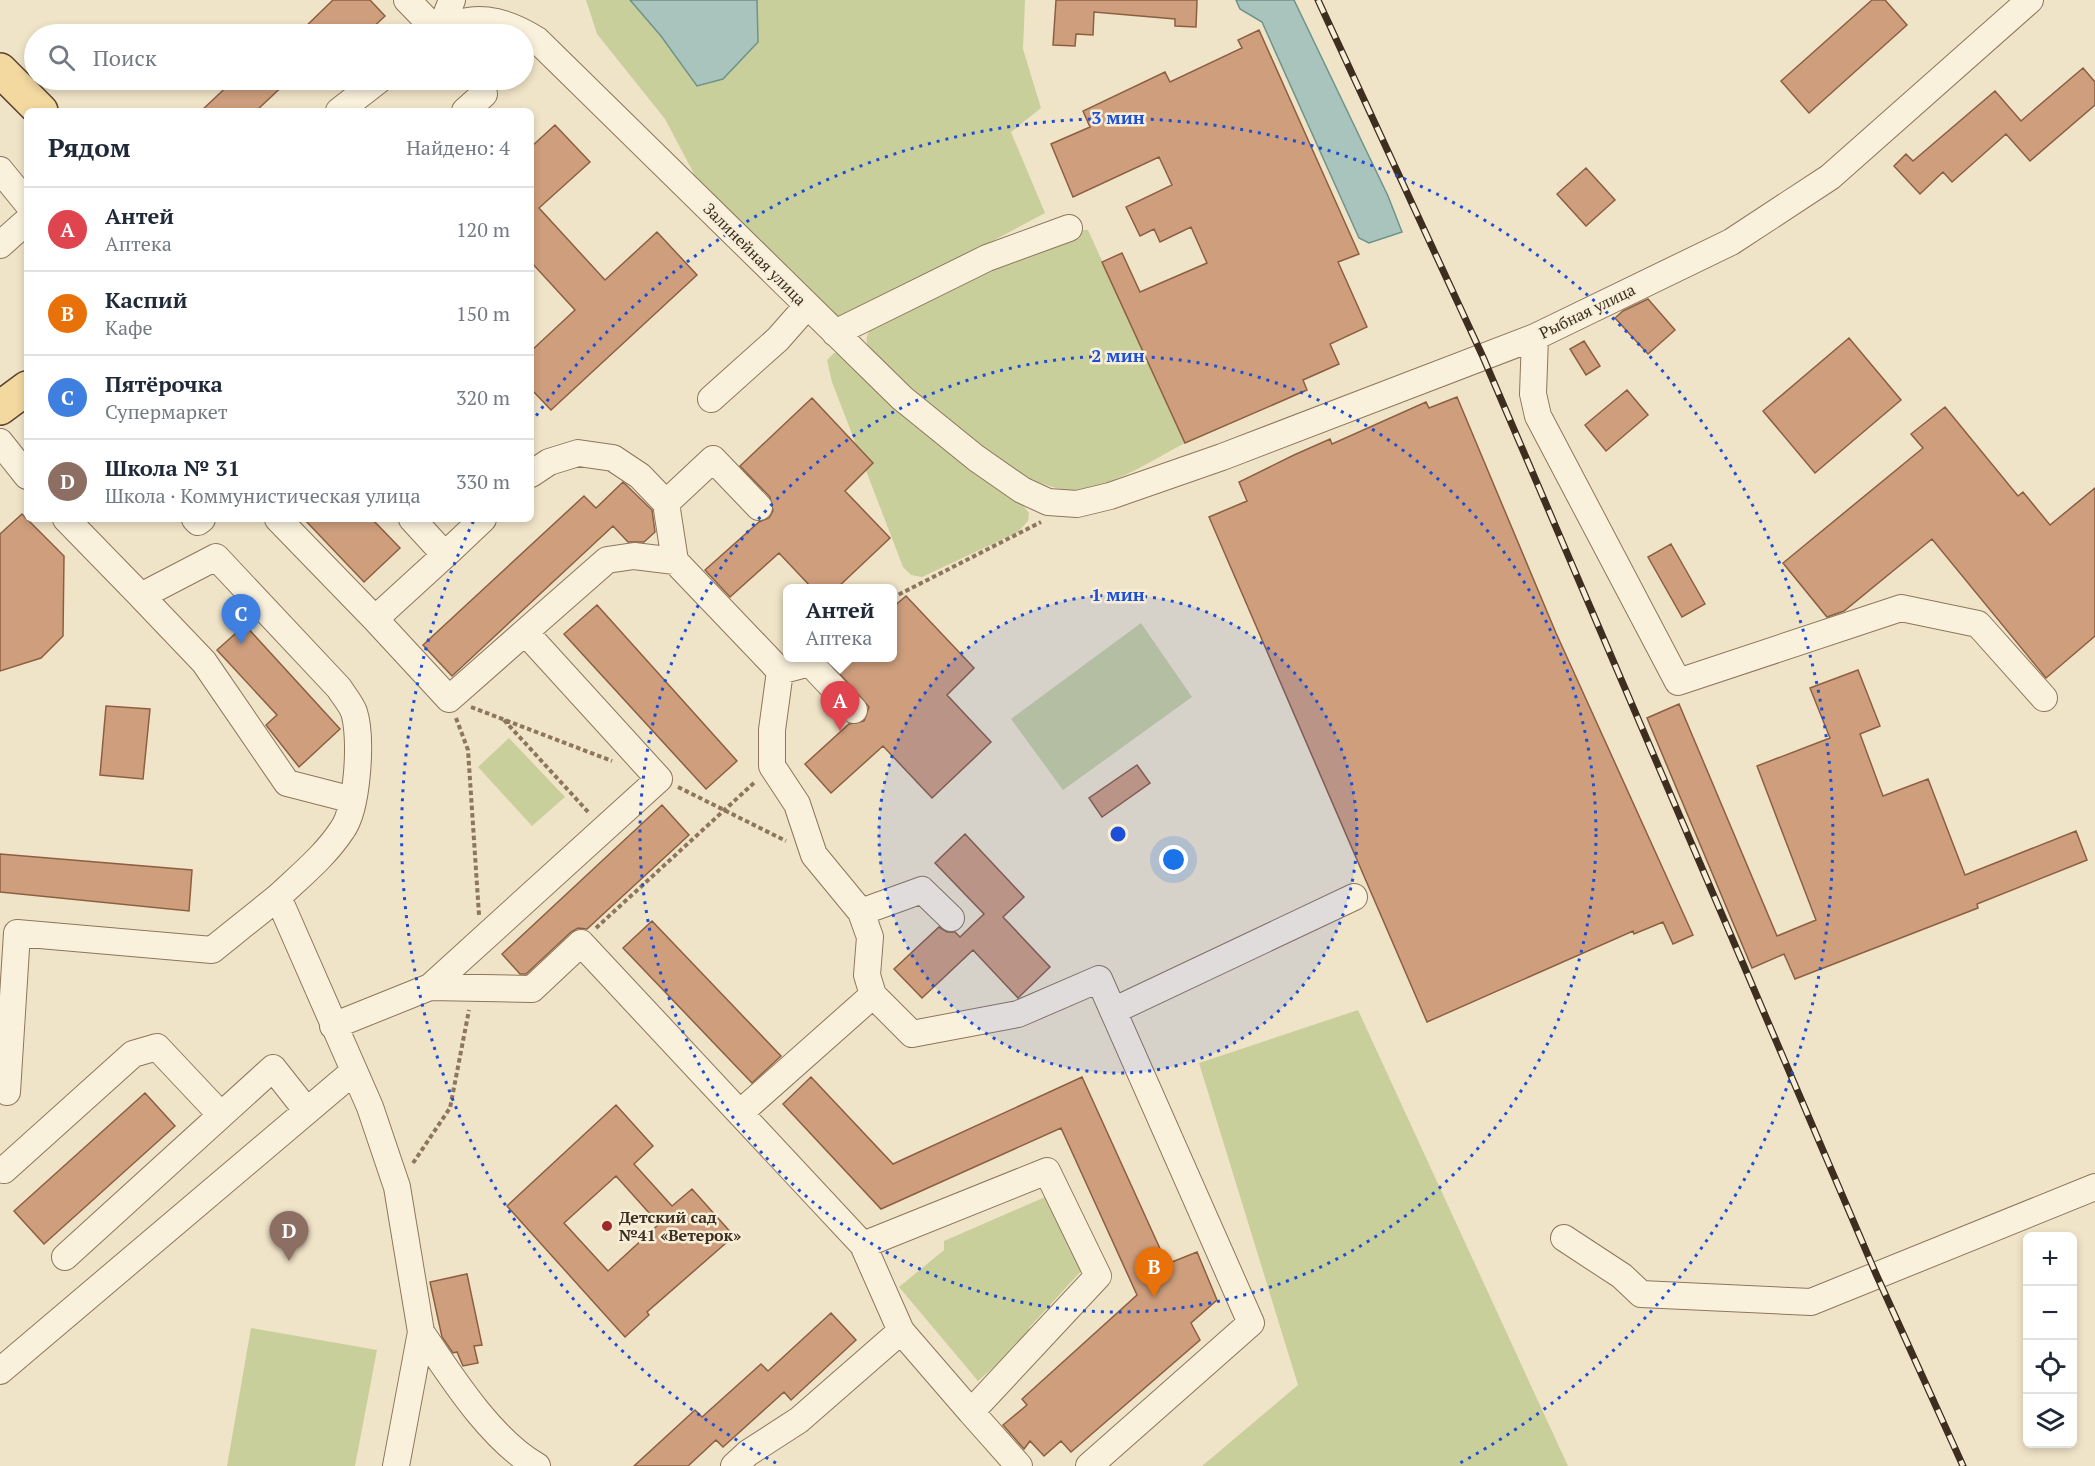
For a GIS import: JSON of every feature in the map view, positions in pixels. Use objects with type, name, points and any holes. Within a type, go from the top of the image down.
[{"type":"main road","points":[[0,70],[38,108]]},
{"type":"main road","points":[[0,408],[24,390]]},
{"type":"street","points":[[407,0],[429,24]]},
{"type":"street","points":[[442,24],[452,0]]},
{"type":"street","name":"Рыбная улица","points":[[1077,504],[1110,496],[1222,457],[1535,337],[1731,242],[1830,177],[2030,0]]},
{"type":"street","name":"Залинейная улица","points":[[453,24],[472,19],[488,19],[503,24]]},
{"type":"street","name":"Залинейная улица","points":[[534,39],[554,54],[902,398],[1000,476],[1036,498],[1077,504]]},
{"type":"street","points":[[343,108],[366,90]]},
{"type":"street","points":[[468,108],[484,94]]},
{"type":"street","points":[[0,170],[24,199]]},
{"type":"street","points":[[0,245],[24,224]]},
{"type":"street","points":[[835,333],[987,258],[1070,228]]},
{"type":"street","points":[[711,399],[778,339],[807,306]]},
{"type":"street","points":[[1535,337],[1533,394],[1538,416],[1678,681],[1901,608],[1978,624],[2044,698]]},
{"type":"street","points":[[0,442],[24,472]]},
{"type":"street","points":[[534,471],[549,462],[578,453],[613,458],[640,476],[666,503],[675,561],[780,671]]},
{"type":"street","points":[[666,503],[713,459],[759,507]]},
{"type":"street","points":[[69,522],[204,662],[287,783],[353,800]]},
{"type":"street","points":[[281,522],[449,699],[607,560],[634,556],[675,561]]},
{"type":"street","points":[[415,522],[445,555]]},
{"type":"street","points":[[375,619],[480,522]]},
{"type":"street","points":[[7,1092],[17,933],[212,950],[278,897],[320,856],[344,829],[353,800],[358,748],[354,712],[339,688],[216,557],[141,596]]},
{"type":"street","points":[[333,1026],[430,987],[659,779],[525,632]]},
{"type":"street","points":[[780,671],[810,663],[854,710]]},
{"type":"street","points":[[780,671],[772,730],[772,766],[796,804],[814,855],[861,912],[870,937],[867,975],[873,995],[912,1034],[1018,1014],[1099,979],[1251,1323],[1089,1466]]},
{"type":"street","points":[[861,912],[922,890],[951,918]]},
{"type":"street","points":[[278,897],[384,1143],[397,1187],[421,1332],[396,1466]]},
{"type":"street","points":[[1113,1011],[1354,897]]},
{"type":"street","points":[[430,987],[531,989],[581,943],[863,1245],[901,1331],[1019,1466]]},
{"type":"street","points":[[740,1113],[873,995]]},
{"type":"street","points":[[4,1170],[133,1054],[158,1047],[221,1115]]},
{"type":"street","points":[[65,1257],[273,1068],[307,1111]]},
{"type":"street","points":[[0,1371],[353,1072]]},
{"type":"street","points":[[863,1245],[1047,1171],[1098,1276],[971,1412]]},
{"type":"street","points":[[1564,1238],[1622,1276],[1641,1294],[1811,1302],[2095,1187]]},
{"type":"street","points":[[734,1466],[748,1453],[799,1420],[901,1331]]},
{"type":"street","points":[[421,1332],[458,1387],[518,1455],[537,1466]]},
{"type":"path","points":[[897,595],[1077,504]]},
{"type":"path","points":[[449,699],[615,762]]},
{"type":"path","points":[[449,699],[468,750],[480,942]]},
{"type":"path","points":[[504,720],[604,829]]},
{"type":"path","points":[[581,943],[772,766]]},
{"type":"path","points":[[659,779],[814,855]]},
{"type":"path","points":[[397,1187],[450,1108],[473,988]]},
{"type":"green space","points":[[586,0],[1025,0],[1023,49],[1041,108],[1011,132],[1045,213],[938,270],[841,317],[834,314],[701,187],[665,119],[597,34]]},
{"type":"green space","points":[[1079,230],[1088,230],[1185,443],[1111,481],[1085,489],[1060,489],[1032,479],[970,441],[940,417],[870,352],[867,340],[868,333],[876,323]]},
{"type":"green space","points":[[834,353],[838,353],[908,417],[1022,504],[1029,513],[1028,521],[1018,532],[922,577],[911,575],[903,567],[832,382],[827,360]]},
{"type":"green space","points":[[1141,623],[1192,697],[1063,790],[1011,719]]},
{"type":"green space","points":[[509,738],[565,797],[532,826],[478,767]]},
{"type":"green space","points":[[1358,1010],[1568,1466],[1202,1466],[1298,1385],[1199,1063]]},
{"type":"green space","points":[[1045,1197],[1083,1269],[1029,1328],[1029,1336],[978,1381],[899,1287],[944,1250],[944,1241]]},
{"type":"green space","points":[[251,1328],[377,1350],[355,1466],[227,1466]]},
{"type":"water","points":[[630,0],[757,0],[758,42],[723,79],[697,86],[661,36]]},
{"type":"water","points":[[1236,0],[1294,0],[1388,196],[1402,232],[1369,243],[1359,238],[1262,22],[1240,9]]},
{"type":"building","points":[[333,0],[370,0],[385,16],[377,24],[308,24]]},
{"type":"building","points":[[1056,0],[1197,0],[1196,27],[1175,26],[1175,19],[1094,12],[1093,35],[1076,34],[1075,46],[1053,45]]},
{"type":"building","points":[[1872,0],[1885,0],[1907,25],[1809,113],[1781,81]]},
{"type":"building","points":[[1259,30],[1359,254],[1338,262],[1367,327],[1330,344],[1339,364],[1303,380],[1307,390],[1185,443],[1102,262],[1122,253],[1140,292],[1207,263],[1191,227],[1160,242],[1154,229],[1140,236],[1126,207],[1172,185],[1159,157],[1073,197],[1051,144],[1090,127],[1083,111],[1165,72],[1170,82],[1242,48],[1238,40]]},
{"type":"building","points":[[2083,68],[2095,82],[2095,105],[2030,161],[2006,134],[1952,182],[1943,172],[1920,194],[1894,166],[1906,154],[1913,161],[1995,91],[2021,121]]},
{"type":"building","points":[[223,90],[278,90],[259,108],[204,108]]},
{"type":"building","points":[[555,125],[590,162],[539,208],[605,280],[657,232],[697,275],[551,410],[534,392],[534,348],[575,310],[534,265],[534,144]]},
{"type":"building","points":[[1586,168],[1615,200],[1586,226],[1557,194]]},
{"type":"building","points":[[1648,299],[1675,330],[1648,354],[1615,318],[1623,311]]},
{"type":"building","points":[[1849,338],[1901,400],[1815,473],[1763,411]]},
{"type":"building","points":[[1584,341],[1600,366],[1586,375],[1570,349]]},
{"type":"building","points":[[1627,390],[1648,415],[1606,451],[1585,425]]},
{"type":"building","points":[[1457,397],[1556,633],[1693,935],[1673,944],[1663,922],[1634,934],[1633,931],[1427,1022],[1209,517],[1247,501],[1239,482],[1294,455],[1330,439],[1332,444],[1426,402],[1429,408]]},
{"type":"building","points":[[812,398],[873,463],[845,491],[890,538],[841,584],[808,584],[779,553],[730,597],[705,570],[759,522],[769,518],[773,511],[770,497],[740,466]]},
{"type":"building","points":[[1945,407],[2018,496],[2023,492],[2050,525],[2095,488],[2095,636],[2046,678],[1932,539],[1844,611],[1827,617],[1783,563],[1923,448],[1911,434]]},
{"type":"building","points":[[623,482],[652,510],[655,532],[644,542],[628,542],[613,526],[452,676],[423,645],[584,496],[596,508]]},
{"type":"building","points":[[22,514],[24,522],[30,522],[64,556],[63,636],[41,658],[0,671],[0,534]]},
{"type":"building","points":[[307,522],[375,522],[400,548],[364,582]]},
{"type":"building","points":[[1671,544],[1705,604],[1682,617],[1648,557]]},
{"type":"building","points":[[906,596],[974,668],[947,695],[991,742],[932,798],[883,746],[831,793],[805,764],[849,724],[864,721],[869,707],[832,665],[835,662],[897,662],[897,604]]},
{"type":"building","points":[[597,605],[737,761],[706,789],[564,634]]},
{"type":"building","points":[[245,625],[340,729],[299,767],[266,725],[277,715],[217,650]]},
{"type":"building","points":[[1858,670],[1880,726],[1860,734],[1883,796],[1928,779],[1965,875],[2076,831],[2087,860],[1977,904],[1978,908],[1795,979],[1784,954],[1752,968],[1647,718],[1679,704],[1777,936],[1816,920],[1757,766],[1830,738],[1810,688]]},
{"type":"building","points":[[106,706],[150,709],[143,779],[100,775]]},
{"type":"building","points":[[1137,765],[1150,783],[1102,817],[1089,798]]},
{"type":"building","points":[[662,805],[689,835],[587,929],[578,928],[571,932],[526,974],[520,974],[502,954]]},
{"type":"building","points":[[965,834],[1024,897],[1003,917],[1050,967],[1018,998],[973,950],[922,998],[894,969],[939,927],[947,932],[955,932],[960,937],[984,914],[935,863]]},
{"type":"building","points":[[0,854],[192,870],[189,911],[0,892]]},
{"type":"building","points":[[652,921],[781,1056],[752,1083],[623,948]]},
{"type":"building","points":[[811,1077],[893,1164],[1082,1077],[1167,1264],[1197,1252],[1217,1300],[1191,1323],[1200,1340],[1071,1452],[1061,1441],[1044,1456],[1030,1441],[1024,1449],[1003,1425],[1027,1405],[1022,1399],[1137,1295],[1061,1128],[881,1209],[783,1104]]},
{"type":"building","points":[[145,1093],[175,1126],[44,1244],[14,1211]]},
{"type":"building","points":[[616,1105],[653,1146],[634,1164],[672,1206],[692,1189],[734,1236],[647,1312],[649,1315],[625,1337],[507,1206]],"holes":[[[616,1176],[659,1224],[608,1271],[564,1223]]]},
{"type":"building","points":[[467,1274],[482,1345],[474,1346],[478,1363],[463,1366],[457,1352],[453,1353],[442,1337],[430,1282]]},
{"type":"building","points":[[831,1313],[856,1340],[791,1400],[784,1392],[723,1447],[716,1440],[688,1466],[634,1466],[695,1410],[702,1417],[761,1364],[768,1371]]},
{"type":"railway","points":[[1318,0],[1483,357],[1876,1274],[1963,1466]]},
{"type":"place","name":"Пятёрочка","points":[[241,644]]},
{"type":"place","name":"Антей","points":[[840,731]]},
{"type":"place","name":"Детский сад №41 «Ветерок»","points":[[607,1226]]},
{"type":"place","name":"Школа № 31","points":[[289,1261]]},
{"type":"place","name":"Каспий","points":[[1154,1297]]}]
